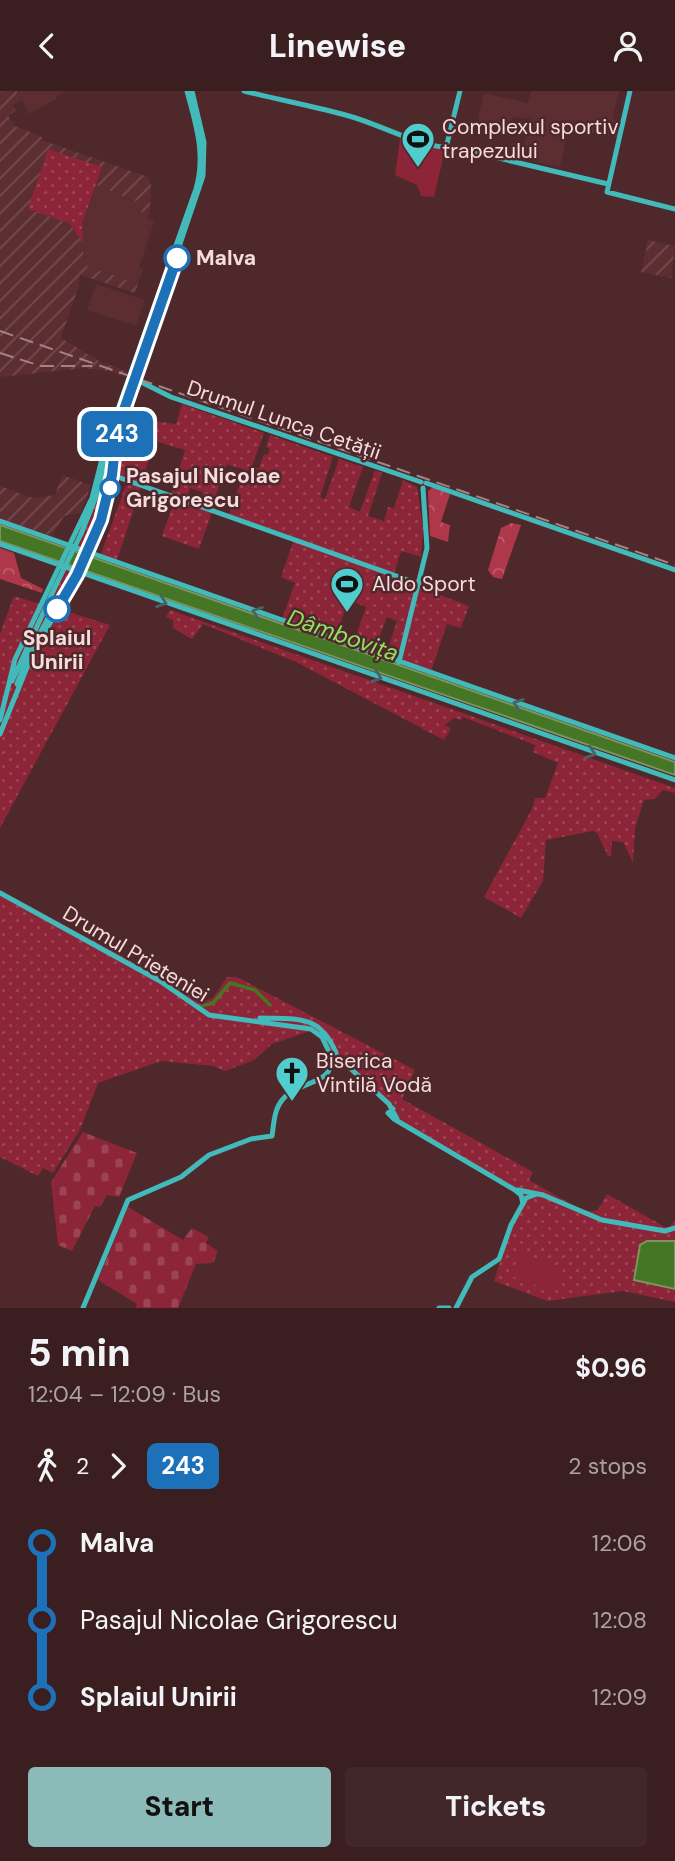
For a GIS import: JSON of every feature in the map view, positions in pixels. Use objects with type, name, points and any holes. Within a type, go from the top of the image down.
[{"type":"street","points":[[68,587],[88,552],[103,501],[115,429],[135,377],[203,165],[189,91]]},
{"type":"street","points":[[244,91],[349,116],[400,136],[446,148],[456,148],[608,184]]},
{"type":"street","points":[[446,148],[460,91]]},
{"type":"street","points":[[631,91],[607,192],[675,209]]},
{"type":"street","points":[[0,734],[19,660],[97,494],[115,429],[171,267]]},
{"type":"street","name":"Drumul Lunca Cetății","points":[[135,377],[155,384],[166,395],[424,487],[438,485],[675,570]]},
{"type":"street","points":[[0,720],[29,654],[68,587],[92,538],[112,475],[115,429]]},
{"type":"street","points":[[112,475],[419,584]]},
{"type":"street","points":[[399,662],[428,539],[424,487]]},
{"type":"street","points":[[0,521],[675,758]]},
{"type":"street","points":[[55,540],[68,539],[79,532]]},
{"type":"street","points":[[54,582],[68,545],[79,532]]},
{"type":"street","points":[[92,538],[94,548],[102,557]]},
{"type":"street","points":[[0,544],[675,780]]},
{"type":"street","points":[[45,561],[51,569],[54,582]]},
{"type":"street","points":[[68,587],[80,578],[97,580]]},
{"type":"street","name":"Drumul Prieteniei","points":[[0,893],[160,981],[205,1013],[236,1019],[308,1021],[324,1031],[335,1056],[384,1101],[402,1125],[524,1196]]},
{"type":"street","points":[[83,1308],[128,1200],[181,1177],[206,1156],[251,1139],[272,1136],[276,1110],[283,1099],[291,1091],[321,1079],[335,1056]]},
{"type":"street","points":[[456,1308],[472,1277],[499,1259],[524,1196],[541,1194],[598,1219],[664,1231],[675,1228]]},
{"type":"street","points":[[439,1308],[449,1308]]},
{"type":"shaded area","points":[[0,91],[17,91],[22,101],[13,105],[16,110],[8,116],[15,126],[42,137],[42,140],[148,177],[151,185],[150,213],[147,217],[141,212],[143,204],[96,185],[102,168],[28,209],[69,223],[83,243],[84,265],[138,284],[135,293],[80,275],[61,338],[99,361],[128,372],[126,377],[84,368],[0,377]]},
{"type":"shaded area","points":[[17,91],[65,91],[29,114]]},
{"type":"shaded area","points":[[531,91],[619,91],[612,119],[622,121],[618,138],[546,122],[569,128],[560,167],[521,158],[531,119],[512,117],[510,127],[480,122],[478,118],[484,93],[527,103],[527,106]]},
{"type":"shaded area","points":[[96,185],[143,204],[141,212],[154,222],[139,268],[143,269],[138,284],[84,265],[82,224]]},
{"type":"shaded area","points":[[648,240],[675,246],[671,278],[641,272]]},
{"type":"shaded area","points":[[96,284],[145,300],[136,326],[87,310]]},
{"type":"shaded area","points":[[62,475],[91,485],[81,513],[64,516],[52,536],[0,520],[0,486],[33,498],[55,495]]},
{"type":"shaded area","points":[[0,525],[675,762],[675,775],[0,541]]},
{"type":"shaded area","points":[[647,1241],[675,1241],[675,1289],[634,1280],[640,1245]]},
{"type":"green space","name":"Complexul sportiv trapezului","points":[[400,138],[445,150],[434,197],[421,196],[417,185],[395,175]]},
{"type":"green space","points":[[48,149],[102,167],[82,224],[83,243],[69,223],[28,209]]},
{"type":"green space","points":[[182,404],[264,433],[252,466],[259,468],[264,454],[267,455],[270,449],[266,447],[270,435],[333,457],[320,497],[325,499],[339,459],[363,467],[349,507],[360,512],[375,470],[382,473],[368,516],[384,521],[388,507],[394,508],[403,480],[417,487],[423,527],[421,557],[401,551],[393,577],[469,606],[461,628],[447,624],[431,671],[386,655],[397,621],[387,617],[374,651],[353,644],[366,607],[349,600],[335,638],[282,619],[295,583],[281,577],[295,537],[229,514],[245,470],[227,464],[211,508],[199,504],[203,492],[190,488],[186,499],[171,494],[185,450],[155,441],[141,483],[115,474],[121,430],[150,435],[153,421],[176,424]]},
{"type":"green space","points":[[113,436],[112,456],[102,500],[52,607],[110,625],[0,828],[0,634],[14,596],[47,606],[101,486]]},
{"type":"green space","points":[[127,482],[141,488],[117,560],[101,554]]},
{"type":"green space","points":[[433,487],[450,494],[441,522],[450,525],[448,542],[430,536],[428,491]]},
{"type":"green space","points":[[175,499],[212,512],[199,549],[162,536]]},
{"type":"green space","points":[[511,523],[521,525],[502,579],[493,577],[488,570],[501,528]]},
{"type":"green space","points":[[0,548],[14,553],[21,578],[43,589],[42,593],[0,579]]},
{"type":"green space","points":[[170,610],[675,788],[675,793],[663,790],[655,799],[644,800],[635,828],[633,863],[623,842],[612,841],[611,856],[608,856],[597,833],[593,831],[546,840],[543,881],[521,918],[484,897],[532,809],[535,798],[545,798],[558,763],[533,752],[535,745],[463,717],[461,720],[454,718],[445,725],[451,728],[444,740],[296,662],[203,624],[192,639],[173,628],[173,620],[166,617]]},
{"type":"green space","points":[[0,890],[204,1001],[213,998],[227,977],[237,977],[415,1070],[402,1099],[533,1172],[529,1180],[585,1212],[598,1210],[607,1194],[665,1227],[670,1227],[675,1219],[675,1302],[623,1291],[547,1301],[494,1281],[511,1228],[523,1206],[520,1195],[406,1125],[332,1049],[330,1058],[319,1037],[310,1031],[272,1044],[254,1060],[225,1071],[213,1066],[161,1061],[98,1083],[80,1130],[53,1173],[43,1168],[38,1176],[0,1157]]},
{"type":"green space","points":[[83,1132],[137,1153],[119,1197],[107,1195],[100,1207],[95,1206],[72,1251],[58,1245],[51,1182]]},
{"type":"green space","points":[[128,1207],[183,1240],[192,1228],[209,1237],[206,1243],[218,1251],[213,1263],[196,1264],[178,1308],[135,1308],[137,1304],[98,1280]]},
{"type":"green space","points":[[520,1253],[563,1269],[555,1292],[511,1276]]},
{"type":"waterway","points":[[202,1006],[213,1003],[230,983],[255,990],[270,1005]]},
{"type":"railway","points":[[0,331],[675,565]]},
{"type":"railway","points":[[0,353],[41,366],[92,366]]},
{"type":"bus line","name":"243","points":[[57,609],[77,575],[101,520],[112,475],[117,430],[177,258]]},
{"type":"place","name":"Complexul sportiv trapezului","points":[[418,169]]},
{"type":"place","name":"Malva","points":[[177,258]]},
{"type":"place","name":"Pasajul Nicolae Grigorescu","points":[[110,488]]},
{"type":"place","name":"Splaiul Unirii","points":[[57,609]]},
{"type":"place","name":"Aldo Sport","points":[[347,614]]},
{"type":"place","name":"Biserica Vintilă Vodă","points":[[292,1103]]},
{"type":"water label","name":"Dâmbovița","points":[[343,635]]}]
